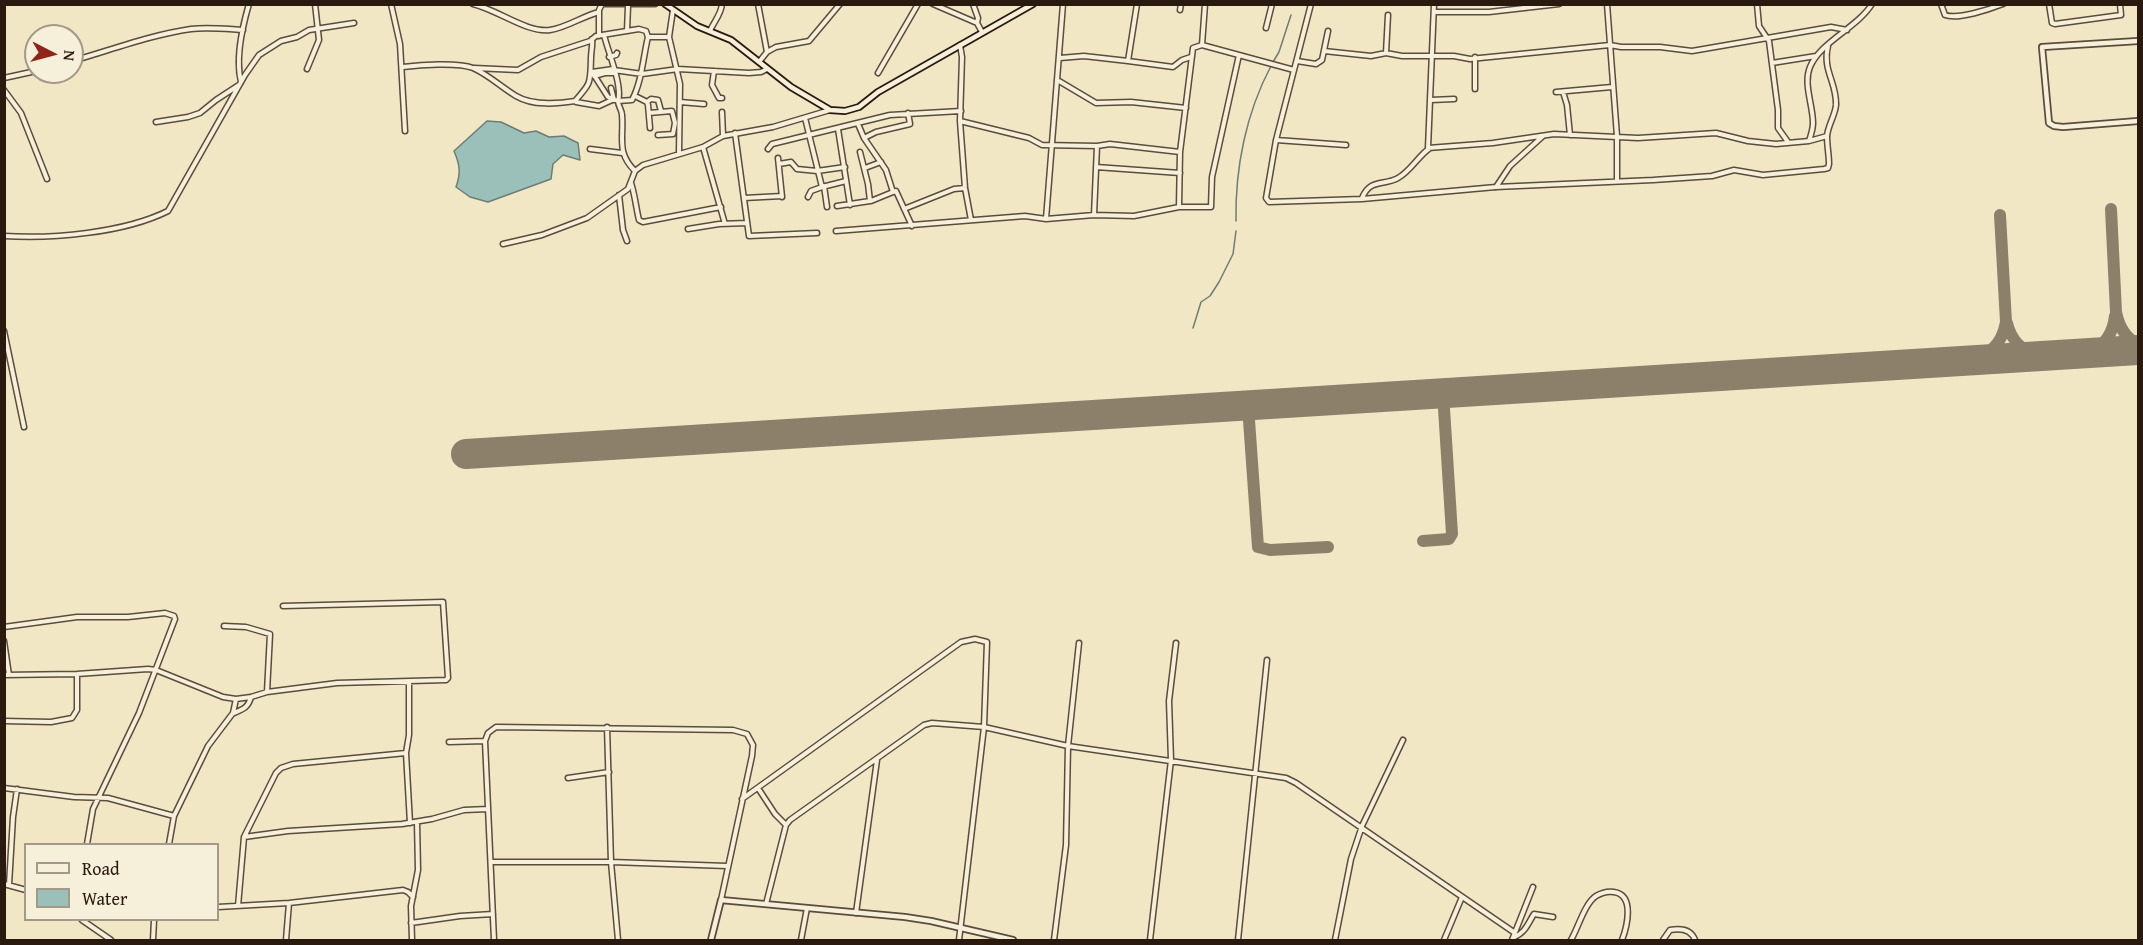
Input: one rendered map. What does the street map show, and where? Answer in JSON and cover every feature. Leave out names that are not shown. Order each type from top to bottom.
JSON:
[{"type":"street","points":[[240,84],[243,30],[249,4]]},
{"type":"street","points":[[307,69],[319,40],[315,4]]},
{"type":"street","points":[[391,4],[403,67],[405,131]]},
{"type":"street","points":[[473,4],[498,12],[519,24],[538,30],[550,30],[599,12]]},
{"type":"street","points":[[599,36],[599,12],[603,4],[628,6],[655,4]]},
{"type":"street","points":[[710,31],[714,20],[720,15],[722,4]]},
{"type":"street","points":[[758,4],[767,52]]},
{"type":"street","points":[[759,62],[767,52],[776,47],[809,40],[840,4]]},
{"type":"street","points":[[878,73],[918,4]]},
{"type":"street","points":[[933,4],[977,23]]},
{"type":"street","points":[[973,4],[978,18],[977,23],[982,32]]},
{"type":"street","points":[[502,244],[542,236],[587,218],[628,189],[635,171],[643,165],[703,147],[723,136],[773,127],[830,110],[845,111],[859,107],[878,92],[1033,4]]},
{"type":"street","points":[[1046,219],[1063,4]]},
{"type":"street","points":[[1128,61],[1137,4]]},
{"type":"street","points":[[1202,45],[1205,4]]},
{"type":"street","points":[[1266,28],[1272,4]]},
{"type":"street","points":[[1311,4],[1276,140],[1266,198],[1269,202],[1362,199],[1496,187],[1712,176],[1734,170],[1763,175],[1828,168],[1827,135],[1836,107],[1835,92],[1827,69],[1828,46]]},
{"type":"street","points":[[1431,147],[1428,148],[1434,4]]},
{"type":"street","points":[[1506,4],[1506,10]]},
{"type":"street","points":[[1434,12],[1466,13],[1559,4]]},
{"type":"street","points":[[1607,4],[1617,136],[1617,181]]},
{"type":"street","points":[[1757,4],[1759,26],[1768,38],[1778,110],[1778,128],[1789,142]]},
{"type":"street","points":[[1941,4],[1945,15],[1951,17],[2003,4]]},
{"type":"street","points":[[2049,4],[2052,23],[2055,24],[2121,15],[2120,4]]},
{"type":"street","points":[[667,5],[686,19],[730,40],[791,87],[830,110]]},
{"type":"street","points":[[1809,141],[1813,124],[1808,86],[1809,72],[1816,56],[1867,13],[1871,5]]},
{"type":"street","points":[[627,31],[628,6]]},
{"type":"street","points":[[673,10],[669,37],[680,84],[678,153]]},
{"type":"street","points":[[1386,53],[1388,15]]},
{"type":"street","points":[[4,236],[74,234],[157,217],[168,211],[240,84],[259,56],[281,41],[318,28],[354,23]]},
{"type":"street","points":[[1324,51],[1371,56],[1386,53],[1431,57],[1475,57],[1610,45],[1692,51],[1831,27],[1846,30]]},
{"type":"street","points":[[84,57],[147,38],[192,29],[243,30]]},
{"type":"street","points":[[403,67],[444,65],[518,70],[541,57],[590,41],[596,36],[643,30],[648,37],[642,74],[635,96],[628,102],[615,100],[599,105],[575,101],[549,103],[527,100],[515,96],[494,79],[472,68]]},
{"type":"street","points":[[1297,61],[1316,64],[1323,60],[1328,31]]},
{"type":"street","points":[[604,35],[619,94],[615,100]]},
{"type":"street","points":[[648,37],[669,37]]},
{"type":"street","points":[[575,101],[586,91],[593,74],[592,39]]},
{"type":"street","points":[[2139,41],[2042,47],[2049,123],[2063,127],[2139,121]]},
{"type":"street","points":[[960,45],[962,57],[960,121],[970,220]]},
{"type":"street","points":[[1179,207],[1180,152],[1193,48],[1202,45],[1294,70]]},
{"type":"street","points":[[609,57],[616,56],[617,53]]},
{"type":"street","points":[[836,231],[1025,216],[1046,219],[1094,215],[1134,216],[1179,207],[1210,207],[1212,177],[1239,55]]},
{"type":"street","points":[[1060,58],[1084,56],[1173,67],[1191,57]]},
{"type":"street","points":[[1772,63],[1816,56]]},
{"type":"street","points":[[1475,57],[1475,88]]},
{"type":"street","points":[[593,74],[614,71],[642,74],[678,69],[749,73],[767,69]]},
{"type":"street","points":[[714,71],[712,85],[719,98],[722,98]]},
{"type":"street","points":[[4,78],[24,74]]},
{"type":"street","points":[[593,74],[602,89],[615,100]]},
{"type":"street","points":[[1058,81],[1096,103],[1131,102],[1186,108]]},
{"type":"street","points":[[156,122],[200,113],[240,84]]},
{"type":"street","points":[[1556,92],[1612,87]]},
{"type":"street","points":[[611,88],[622,112],[622,153],[626,162],[635,171]]},
{"type":"street","points":[[4,90],[21,113],[46,180]]},
{"type":"street","points":[[1563,92],[1567,105],[1570,135]]},
{"type":"street","points":[[635,96],[647,102]]},
{"type":"street","points":[[647,102],[651,99],[658,100],[661,111]]},
{"type":"street","points":[[1431,100],[1454,99]]},
{"type":"street","points":[[647,102],[650,128]]},
{"type":"street","points":[[680,102],[704,104]]},
{"type":"street","points":[[649,113],[672,111],[673,134],[658,135]]},
{"type":"street","points":[[768,149],[772,144],[890,115],[960,111]]},
{"type":"street","points":[[722,112],[723,136]]},
{"type":"street","points":[[864,138],[876,132],[910,124],[908,113]]},
{"type":"street","points":[[805,118],[827,207]]},
{"type":"street","points":[[960,121],[1029,138],[1042,145],[1097,146],[1110,144],[1180,152]]},
{"type":"street","points":[[858,124],[864,138],[886,170],[893,192]]},
{"type":"street","points":[[838,129],[850,205]]},
{"type":"street","points":[[735,133],[749,236],[817,233]]},
{"type":"street","points":[[1362,199],[1365,190],[1374,184],[1403,175],[1431,147],[1493,143],[1543,135],[1638,138],[1716,133],[1761,143],[1809,141],[1827,135]]},
{"type":"street","points":[[1496,187],[1510,166],[1543,135]]},
{"type":"street","points":[[1276,140],[1346,146]]},
{"type":"street","points":[[1094,215],[1097,146]]},
{"type":"street","points":[[703,147],[725,224]]},
{"type":"street","points":[[590,149],[622,153]]},
{"type":"street","points":[[860,152],[870,201]]},
{"type":"street","points":[[744,198],[782,197],[778,158]]},
{"type":"street","points":[[779,164],[791,162],[797,169],[817,171],[845,167]]},
{"type":"street","points":[[864,168],[881,162]]},
{"type":"street","points":[[1096,167],[1180,173]]},
{"type":"street","points":[[631,182],[638,217],[643,222],[721,207]]},
{"type":"street","points":[[808,197],[811,192],[823,186],[846,182]]},
{"type":"street","points":[[904,209],[954,189],[965,188]]},
{"type":"street","points":[[837,206],[870,201],[896,191],[912,226]]},
{"type":"street","points":[[619,195],[623,230],[627,241]]},
{"type":"street","points":[[688,229],[747,223]]},
{"type":"street","points":[[4,331],[24,427]]},
{"type":"street","points":[[4,641],[7,675],[156,670],[223,697],[236,699],[251,698],[267,692],[337,683],[409,682],[448,678],[443,602],[283,606]]},
{"type":"street","points":[[4,627],[77,617],[128,617],[170,613],[174,616],[175,619],[139,713],[110,769],[93,809],[87,843]]},
{"type":"street","points":[[224,626],[246,627],[270,634],[267,692]]},
{"type":"street","points":[[742,799],[961,642],[975,639],[987,642],[984,727],[959,940]]},
{"type":"street","points":[[1054,940],[1066,845],[1068,746],[1080,643]]},
{"type":"street","points":[[1150,940],[1171,760],[1169,701],[1176,643]]},
{"type":"street","points":[[1238,940],[1267,660]]},
{"type":"street","points":[[4,721],[51,722],[72,718],[77,705],[77,674]]},
{"type":"street","points":[[409,682],[409,735],[406,753],[410,823]]},
{"type":"street","points":[[233,713],[249,705],[251,698]]},
{"type":"street","points":[[169,843],[174,816],[208,746],[233,713],[236,699]]},
{"type":"street","points":[[766,904],[786,825],[793,817],[924,725],[932,723],[984,727],[1068,746],[1286,778],[1362,826],[1462,897],[1513,937]]},
{"type":"street","points":[[494,940],[485,741],[488,733],[496,727],[741,731],[750,737],[753,745],[711,940]]},
{"type":"street","points":[[606,727],[611,862],[618,940]]},
{"type":"street","points":[[1335,940],[1351,859],[1362,826],[1403,740]]},
{"type":"street","points":[[449,742],[485,741]]},
{"type":"street","points":[[238,906],[244,837],[276,773],[281,768],[293,764],[406,753]]},
{"type":"street","points":[[856,913],[877,759]]},
{"type":"street","points":[[568,778],[609,772]]},
{"type":"street","points":[[4,788],[99,798],[141,806],[174,816]]},
{"type":"street","points":[[758,788],[775,814],[786,825]]},
{"type":"street","points":[[17,789],[7,884],[24,889]]},
{"type":"street","points":[[244,837],[288,831],[410,823],[464,810],[488,809]]},
{"type":"street","points":[[412,940],[413,897],[418,870],[417,822]]},
{"type":"street","points":[[491,862],[611,862],[727,866]]},
{"type":"street","points":[[1513,937],[1533,887]]},
{"type":"street","points":[[219,907],[289,903],[403,890],[413,897]]},
{"type":"street","points":[[1571,940],[1588,904],[1603,892],[1612,891],[1620,894],[1625,900],[1628,911],[1626,930],[1622,940]]},
{"type":"street","points":[[1444,940],[1462,897]]},
{"type":"street","points":[[721,900],[905,917],[1014,940]]},
{"type":"street","points":[[286,940],[289,903]]},
{"type":"street","points":[[801,940],[807,908]]},
{"type":"street","points":[[411,923],[460,915],[493,914]]},
{"type":"street","points":[[1513,937],[1526,930],[1534,914],[1553,916]]},
{"type":"street","points":[[83,921],[111,940]]},
{"type":"street","points":[[153,940],[154,921]]},
{"type":"street","points":[[1663,940],[1670,930],[1678,929],[1687,930],[1695,940]]},
{"type":"water","points":[[487,121],[501,122],[524,133],[536,131],[549,137],[564,136],[578,143],[580,160],[563,155],[553,164],[551,179],[488,202],[470,197],[456,187],[459,169],[454,151]]},
{"type":"waterway","points":[[1273,62],[1279,52],[1291,15]]},
{"type":"waterway","points":[[1236,221],[1236,201],[1244,141],[1255,103],[1271,66]]},
{"type":"waterway","points":[[1193,328],[1201,302],[1210,296],[1233,254],[1236,231]]},
{"type":"taxiway","points":[[2111,209],[2116,312],[2123,331],[2138,345]]},
{"type":"taxiway","points":[[1970,361],[1994,348],[2002,337],[2006,322],[2000,215]]},
{"type":"taxiway","points":[[2089,353],[2100,347],[2107,338],[2115,316]]},
{"type":"taxiway","points":[[2007,323],[2011,335],[2019,344],[2028,352],[2040,356]]},
{"type":"taxiway","points":[[1423,541],[1449,539],[1452,534],[1443,393]]},
{"type":"taxiway","points":[[1248,406],[1258,547],[1270,550],[1328,547]]},
{"type":"runway","points":[[466,454],[2138,350]]}]
